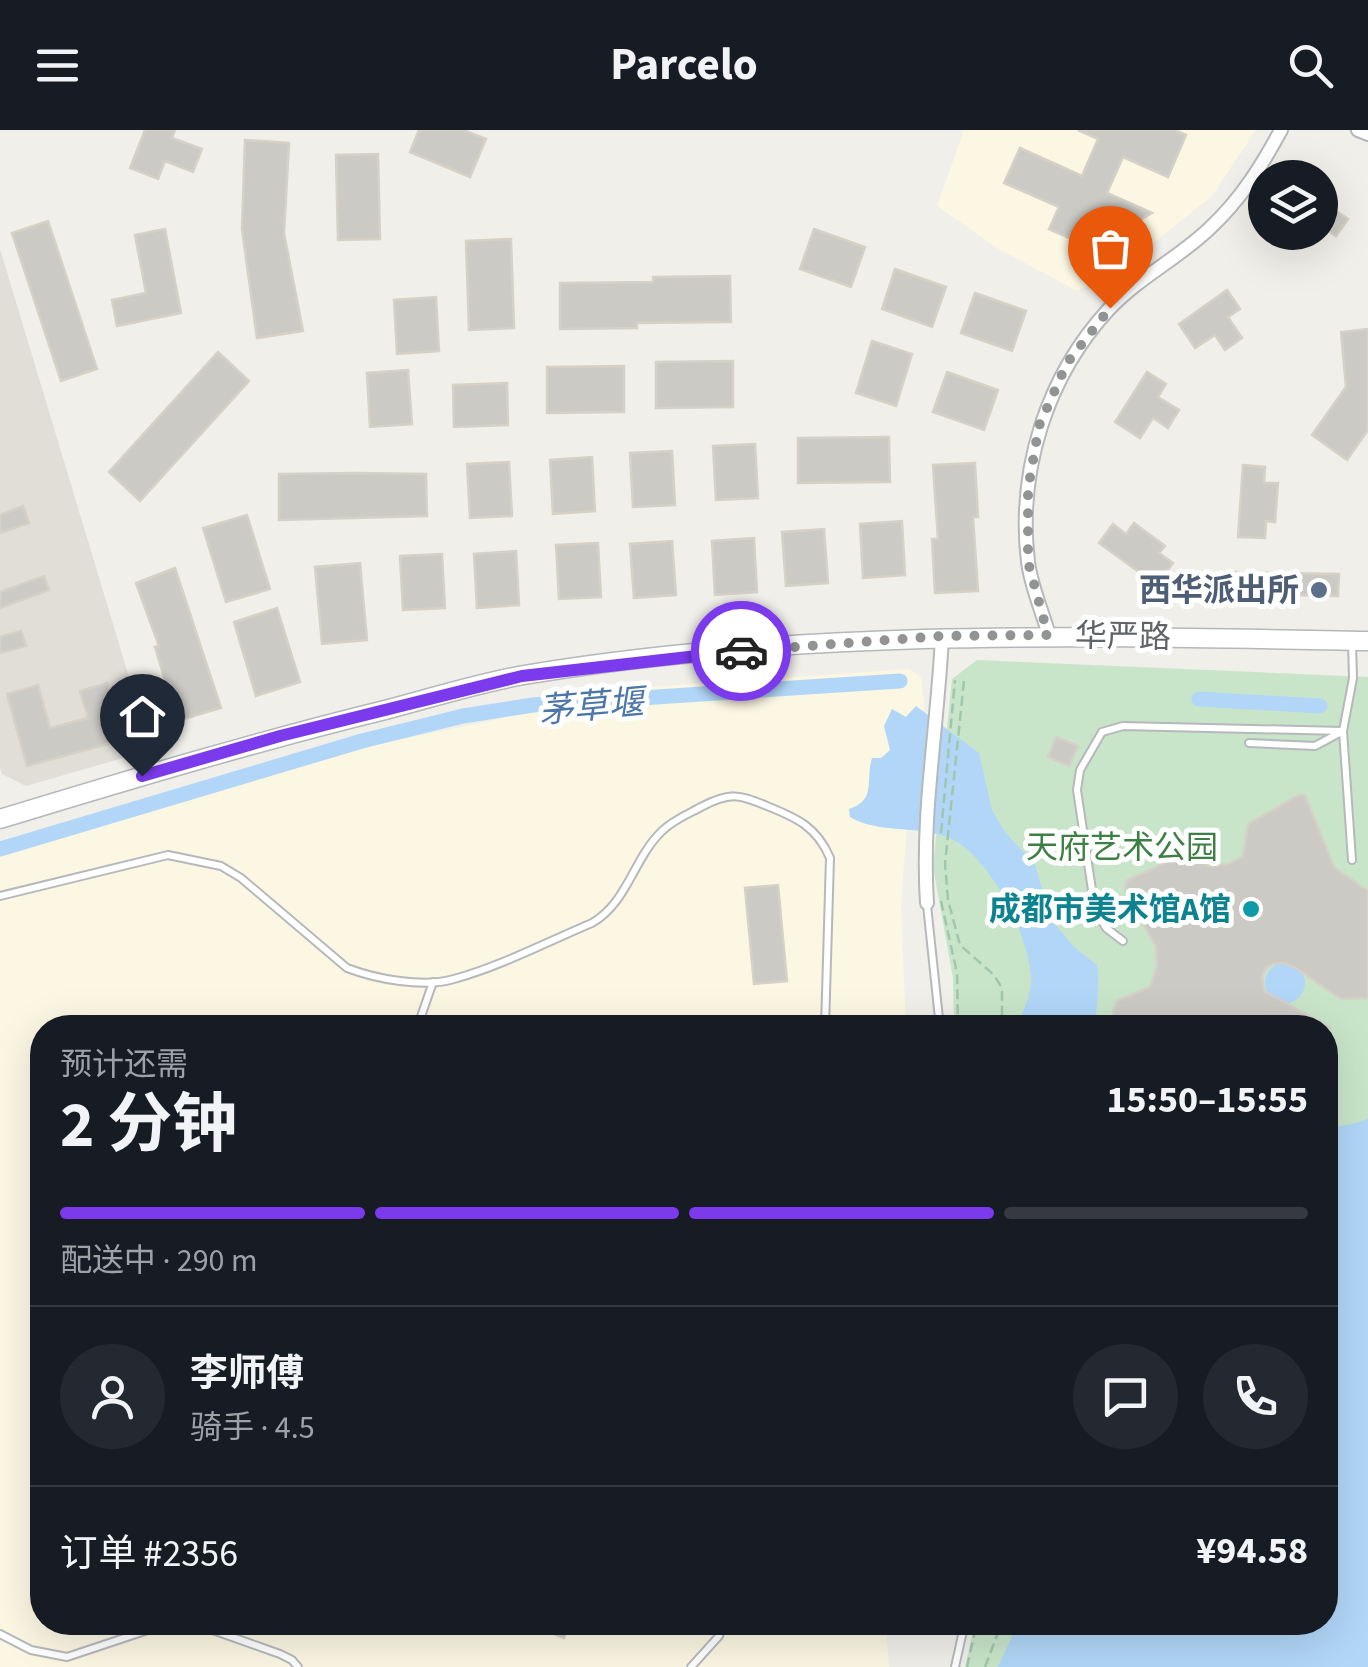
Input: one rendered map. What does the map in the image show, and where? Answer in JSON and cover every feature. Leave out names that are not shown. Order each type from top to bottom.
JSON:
[{"type":"street","points":[[1048,635],[1028,562],[1028,489],[1039,426],[1067,363],[1110,308],[1208,230],[1250,186],[1281,130]]},
{"type":"street","points":[[1358,130],[1368,134]]},
{"type":"street","points":[[927,903],[926,814],[942,636]]},
{"type":"street","name":"华严路","points":[[0,819],[280,736],[522,676],[680,656],[942,636],[1360,641]]},
{"type":"lane","points":[[1352,860],[1342,731],[1360,641]]},
{"type":"lane","points":[[1123,941],[1106,928],[1095,910],[1076,790],[1080,770],[1102,732],[1123,726],[1342,731]]},
{"type":"lane","points":[[1248,744],[1315,746],[1342,731]]},
{"type":"lane","points":[[0,896],[168,856],[192,859],[221,866],[241,878],[347,968],[363,974],[433,982],[453,980],[610,913],[663,829],[720,797],[736,794],[810,827],[830,858],[826,1015]]},
{"type":"lane","points":[[927,903],[939,1015]]},
{"type":"lane","points":[[421,1015],[433,982]]},
{"type":"lane","points":[[0,1634],[42,1654],[68,1657],[134,1635]]},
{"type":"lane","points":[[227,1635],[280,1654],[298,1667]]},
{"type":"lane","points":[[691,1667],[719,1635]]},
{"type":"lane","points":[[955,1667],[962,1635]]},
{"type":"lane","points":[[41,1667],[42,1654]]},
{"type":"path","points":[[939,884],[955,680]]},
{"type":"path","points":[[964,681],[946,864],[948,900],[960,945],[994,975],[1002,988],[1002,1015]]},
{"type":"path","points":[[941,898],[957,972],[958,1015]]},
{"type":"path","points":[[967,1667],[974,1635]]},
{"type":"path","points":[[985,1667],[997,1635]]},
{"type":"shaded area","points":[[964,130],[1256,130],[1212,196],[1130,262],[1077,291],[997,248],[937,206]]},
{"type":"shaded area","points":[[0,249],[151,750],[26,786],[2,774],[0,768]]},
{"type":"shaded area","points":[[909,669],[921,677],[921,751],[907,822],[901,907],[906,1015],[30,1015],[30,1635],[887,1635],[889,1667],[0,1667],[0,855],[370,746],[650,687]]},
{"type":"green space","name":"天府艺术公园","points":[[977,660],[1368,677],[1368,1667],[965,1667],[972,1635],[1338,1635],[1338,1015],[954,1015],[953,978],[933,867],[952,679]]},
{"type":"water","points":[[916,706],[979,753],[992,810],[1005,832],[1035,865],[1051,919],[1074,947],[1097,965],[1097,1015],[1022,1015],[1031,984],[1025,945],[993,879],[963,846],[935,833],[873,826],[850,817],[849,809],[867,795],[872,758],[881,758],[890,750],[884,726],[892,709],[906,717]]},
{"type":"water","points":[[1285,963],[1299,969],[1305,983],[1299,997],[1285,1003],[1271,997],[1265,983],[1271,969]]},
{"type":"water","points":[[1368,1118],[1368,1667],[998,1667],[1013,1635],[1338,1635],[1338,1127]]},
{"type":"building","points":[[145,130],[175,130],[172,138],[202,149],[193,172],[165,161],[158,179],[130,168]]},
{"type":"building","points":[[419,130],[463,130],[486,139],[470,177],[410,152]]},
{"type":"building","points":[[1078,130],[1175,130],[1186,135],[1168,177],[1123,157],[1107,193],[1152,213],[1092,248],[1049,229],[1059,207],[1004,183],[1020,148],[1082,176],[1098,139]]},
{"type":"building","points":[[245,140],[289,143],[284,233],[303,331],[257,338],[242,229]]},
{"type":"building","points":[[378,154],[380,239],[338,240],[336,155]]},
{"type":"building","points":[[1338,212],[1348,219],[1338,233]]},
{"type":"building","points":[[48,221],[97,369],[61,381],[12,233]]},
{"type":"building","points":[[165,229],[181,313],[117,326],[112,300],[146,293],[135,235]]},
{"type":"building","points":[[814,229],[865,247],[851,287],[800,269]]},
{"type":"building","points":[[511,239],[514,328],[469,330],[466,241]]},
{"type":"building","points":[[895,269],[946,287],[932,327],[882,309]]},
{"type":"building","points":[[730,276],[731,322],[560,329],[560,283]]},
{"type":"building","points":[[1227,290],[1240,309],[1228,317],[1242,338],[1225,350],[1215,335],[1195,348],[1179,324]]},
{"type":"building","points":[[975,293],[1026,311],[1012,351],[961,333]]},
{"type":"building","points":[[436,297],[439,351],[397,354],[394,300]]},
{"type":"building","points":[[1368,329],[1368,430],[1347,460],[1312,435],[1346,387],[1341,332]]},
{"type":"building","points":[[872,341],[912,354],[896,406],[856,393]]},
{"type":"building","points":[[218,352],[249,381],[140,501],[109,472]]},
{"type":"building","points":[[733,361],[733,407],[656,408],[656,362]]},
{"type":"building","points":[[624,366],[624,412],[547,413],[547,367]]},
{"type":"building","points":[[408,370],[412,424],[370,427],[367,373]]},
{"type":"building","points":[[947,372],[998,390],[984,430],[933,412]]},
{"type":"building","points":[[1147,372],[1166,384],[1158,397],[1179,410],[1168,428],[1153,418],[1140,438],[1115,422]]},
{"type":"building","points":[[507,383],[508,425],[454,427],[453,385]]},
{"type":"building","points":[[889,437],[890,482],[798,483],[798,438]]},
{"type":"building","points":[[755,444],[758,498],[716,500],[713,446]]},
{"type":"building","points":[[672,451],[675,505],[633,507],[630,453]]},
{"type":"building","points":[[592,457],[595,511],[553,514],[550,460]]},
{"type":"building","points":[[509,462],[512,516],[470,518],[467,464]]},
{"type":"building","points":[[975,463],[978,517],[973,517],[978,591],[935,593],[932,539],[938,539],[933,465]]},
{"type":"building","points":[[1243,465],[1265,467],[1264,483],[1278,483],[1275,522],[1266,521],[1265,538],[1238,537]]},
{"type":"building","points":[[279,474],[426,474],[427,516],[279,520]]},
{"type":"building","points":[[23,506],[29,523],[0,533],[0,515]]},
{"type":"building","points":[[247,515],[270,589],[226,602],[203,528]]},
{"type":"building","points":[[902,521],[905,575],[863,578],[860,524]]},
{"type":"building","points":[[1134,523],[1165,546],[1159,553],[1173,563],[1157,585],[1099,543],[1113,524],[1126,534]]},
{"type":"building","points":[[824,529],[828,583],[786,586],[782,532]]},
{"type":"building","points":[[754,538],[757,592],[715,595],[712,541]]},
{"type":"building","points":[[672,541],[676,595],[634,598],[630,544]]},
{"type":"building","points":[[598,543],[601,597],[559,599],[556,545]]},
{"type":"building","points":[[516,551],[519,605],[477,608],[474,554]]},
{"type":"building","points":[[442,554],[445,608],[403,610],[400,556]]},
{"type":"building","points":[[360,563],[367,640],[322,644],[315,567]]},
{"type":"building","points":[[175,568],[221,708],[177,721],[155,647],[159,646],[136,583]]},
{"type":"building","points":[[1226,572],[1339,574],[1338,596],[1225,594]]},
{"type":"building","points":[[44,576],[49,590],[0,608],[0,592]]},
{"type":"building","points":[[277,608],[300,682],[256,696],[234,622]]},
{"type":"building","points":[[21,631],[26,646],[0,653],[0,637]]},
{"type":"building","points":[[107,683],[122,740],[27,766],[7,694],[38,685],[50,728],[88,718],[80,691]]},
{"type":"building","points":[[1056,737],[1078,746],[1069,766],[1048,757]]},
{"type":"building","name":"成都市美术馆A馆","points":[[1305,795],[1334,867],[1368,891],[1368,998],[1341,999],[1284,963],[1266,968],[1262,977],[1264,991],[1307,1015],[1113,1015],[1117,1001],[1150,987],[1157,966],[1156,946],[1125,893],[1126,881],[1181,855],[1208,867],[1228,864],[1243,856],[1248,824]]},
{"type":"building","points":[[778,885],[787,981],[754,984],[745,888]]},
{"type":"waterway","name":"茅草堰","points":[[0,849],[362,741],[463,716],[533,705],[900,681]]},
{"type":"waterway","name":"茅草堰","points":[[1199,699],[1320,706]]},
{"type":"way so far","points":[[741,651],[942,636],[1048,635],[1028,562],[1028,489],[1039,426],[1067,363],[1110,308]]},
{"type":"place","name":"西华派出所","points":[[1319,590]]},
{"type":"place","name":"成都市美术馆A馆","points":[[1251,909]]},
{"type":"route","points":[[142,776],[280,736],[522,676],[741,651]]}]
